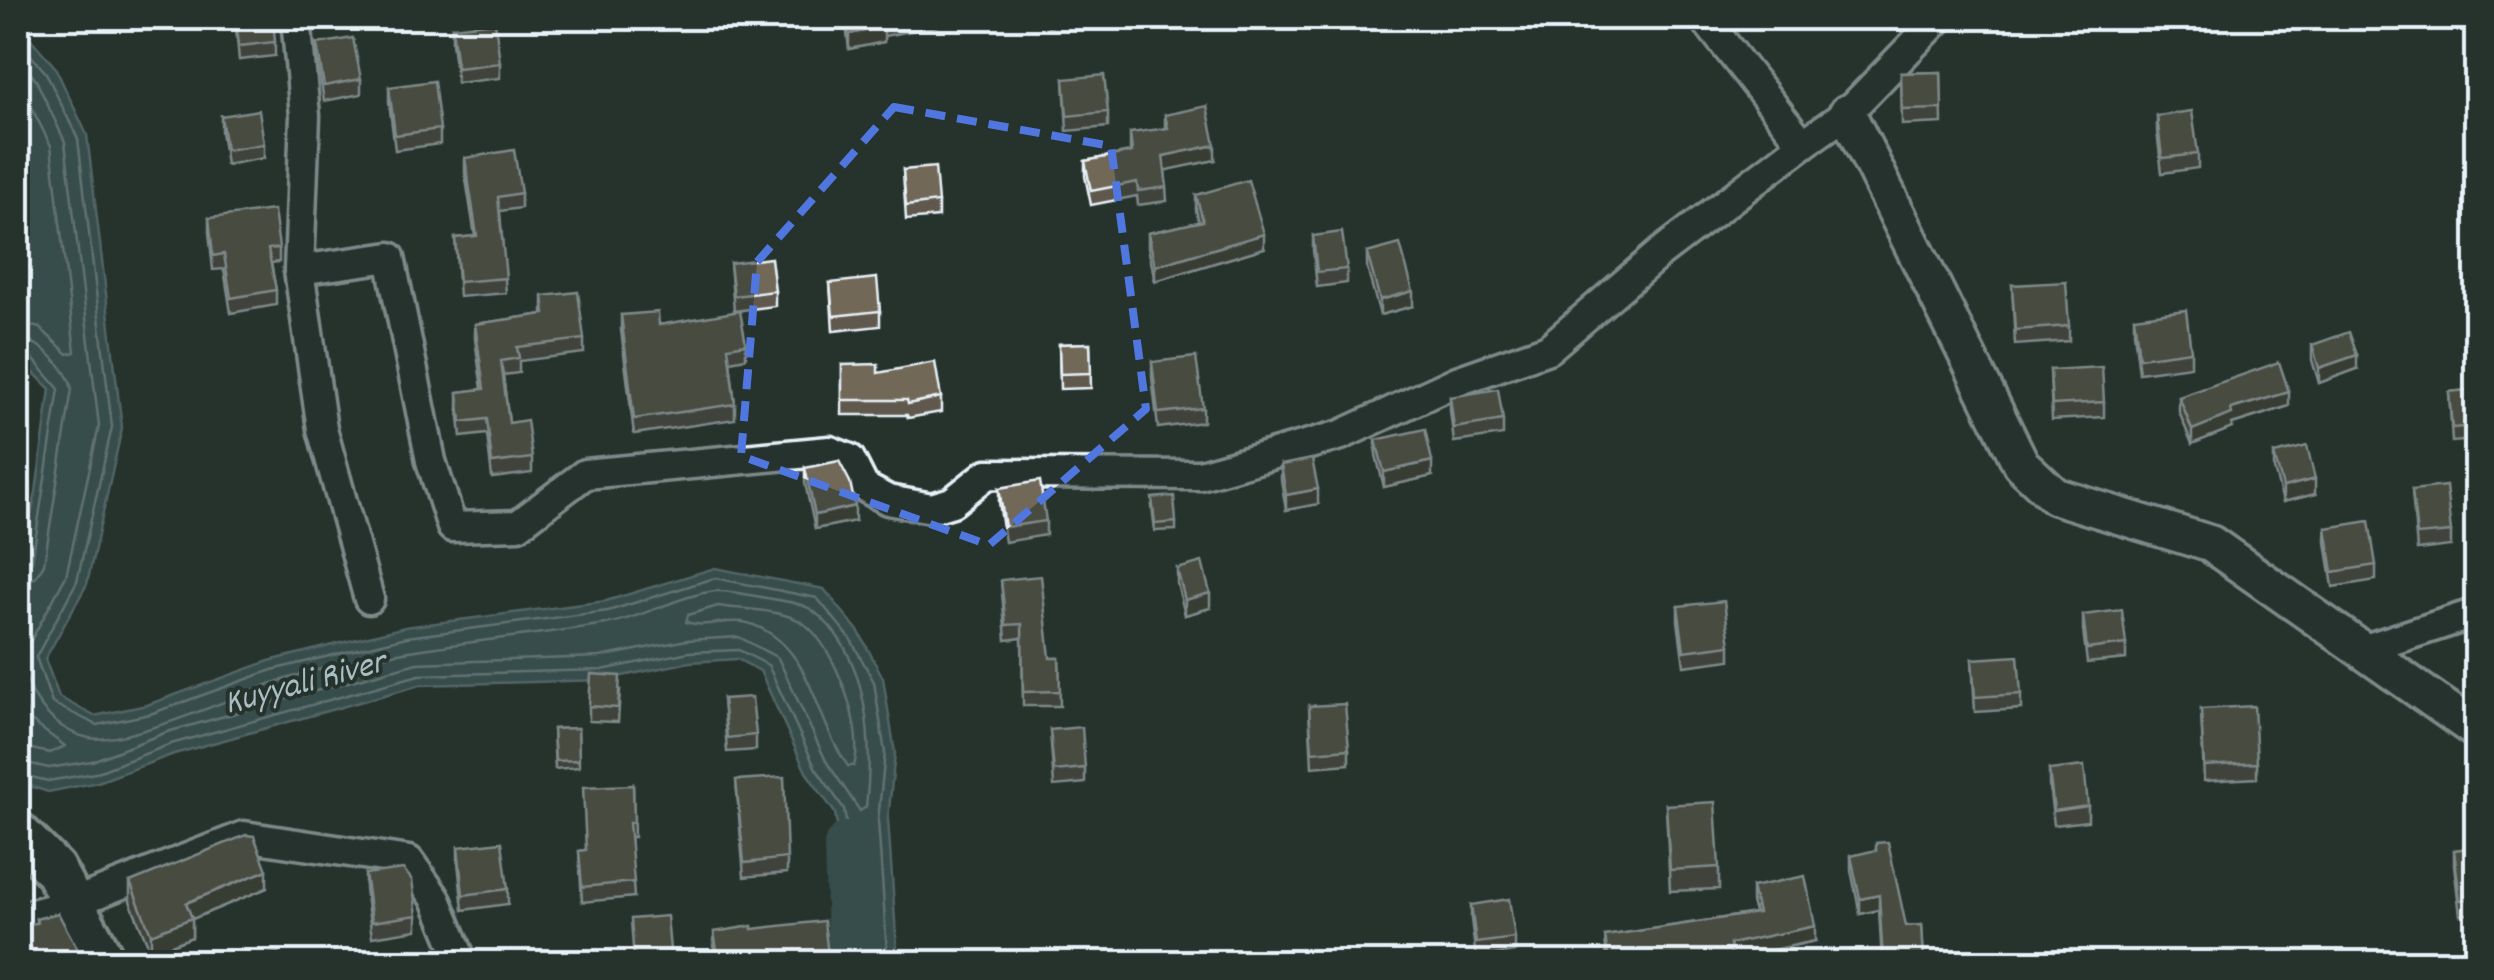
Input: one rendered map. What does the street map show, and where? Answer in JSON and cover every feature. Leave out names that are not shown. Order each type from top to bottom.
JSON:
[{"type":"main road","points":[[18,833],[54,869],[105,962]]},
{"type":"street","points":[[296,18],[305,116],[298,270],[322,429],[369,599]]},
{"type":"street","points":[[1704,18],[1803,144]]},
{"type":"street","points":[[298,270],[390,257],[432,461],[452,527],[518,525],[585,474],[830,451],[850,459],[864,487],[888,500],[932,508],[952,502],[987,474],[1200,475],[1341,435],[1457,381],[1548,348],[1660,253],[1847,112],[1939,18]]},
{"type":"street","points":[[1847,112],[2021,464],[2055,496],[2210,544],[2476,730]]},
{"type":"street","points":[[2362,650],[2476,613]]},
{"type":"street","points":[[18,918],[73,902],[244,836],[409,861],[436,900],[462,962]]},
{"type":"highlighted area","points":[[894,107],[1111,146],[1146,409],[989,545],[741,456],[757,262]]},
{"type":"water","points":[[18,24],[55,67],[87,135],[122,428],[87,584],[45,659],[59,697],[94,716],[147,705],[269,661],[405,627],[606,601],[715,568],[824,589],[859,632],[883,678],[895,753],[888,819],[897,950],[905,962],[859,962],[835,813],[806,772],[760,671],[737,659],[690,662],[603,680],[420,685],[174,754],[98,782],[48,792],[18,782],[18,575],[36,492],[50,389],[18,357]]},
{"type":"building","points":[[236,18],[273,18],[275,42],[239,46]]},
{"type":"building","points":[[847,18],[904,18],[883,21],[884,27],[849,34]]},
{"type":"building","points":[[495,22],[500,63],[457,68],[452,27]]},
{"type":"building","points":[[353,38],[361,79],[324,86],[317,44]]},
{"type":"building","points":[[1941,72],[1942,109],[1902,110],[1901,73]]},
{"type":"building","points":[[1104,75],[1108,112],[1067,116],[1064,79]]},
{"type":"building","points":[[434,81],[440,129],[395,135],[389,87]]},
{"type":"building","points":[[1207,106],[1215,145],[1163,156],[1167,187],[1138,191],[1137,182],[1091,191],[1085,161],[1132,152],[1130,133],[1168,128],[1165,115]]},
{"type":"building","points":[[259,110],[264,144],[226,150],[221,116]]},
{"type":"building","points":[[2192,111],[2198,154],[2162,158],[2157,116]]},
{"type":"building","points":[[514,150],[521,193],[498,197],[506,278],[459,282],[455,238],[477,236],[465,158]]},
{"type":"building","points":[[935,167],[938,202],[906,206],[903,170]]},
{"type":"building","points":[[1248,180],[1264,234],[1155,266],[1148,233],[1203,221],[1196,195]]},
{"type":"building","points":[[274,210],[279,248],[268,249],[276,290],[231,298],[224,254],[213,256],[209,218]]},
{"type":"building","points":[[1342,232],[1347,269],[1317,272],[1313,236]]},
{"type":"building","points":[[1400,244],[1413,291],[1380,300],[1367,253]]},
{"type":"building","points":[[771,258],[775,291],[734,296],[730,263]]},
{"type":"building","points":[[877,278],[880,311],[833,316],[830,283]]},
{"type":"building","points":[[2066,282],[2069,326],[2015,330],[2012,285]]},
{"type":"building","points":[[578,292],[584,339],[517,347],[519,358],[501,361],[509,423],[527,420],[532,458],[492,463],[487,419],[461,422],[458,392],[484,389],[475,324],[545,314],[543,296]]},
{"type":"building","points":[[2186,310],[2191,351],[2139,358],[2134,317]]},
{"type":"building","points":[[740,311],[746,344],[728,347],[735,404],[634,419],[621,315],[658,312],[659,325]]},
{"type":"building","points":[[2349,332],[2357,355],[2319,368],[2312,345]]},
{"type":"building","points":[[1090,343],[1091,373],[1060,374],[1059,344]]},
{"type":"building","points":[[1196,357],[1203,408],[1158,413],[1152,362]]},
{"type":"building","points":[[935,362],[941,397],[908,404],[907,400],[842,400],[842,365],[878,364],[878,373]]},
{"type":"building","points":[[2279,362],[2289,392],[2231,409],[2232,414],[2192,430],[2179,397]]},
{"type":"building","points":[[2102,367],[2104,402],[2052,405],[2050,370]]},
{"type":"building","points":[[1498,389],[1503,420],[1454,428],[1450,397]]},
{"type":"building","points":[[2476,389],[2476,426],[2452,428],[2449,392]]},
{"type":"building","points":[[1425,429],[1432,461],[1384,472],[1376,440]]},
{"type":"building","points":[[2307,446],[2315,479],[2283,487],[2274,454]]},
{"type":"building","points":[[1312,459],[1318,489],[1286,495],[1281,465]]},
{"type":"building","points":[[839,461],[850,482],[855,506],[815,515],[805,468]]},
{"type":"building","points":[[1040,481],[1046,521],[1005,527],[999,488]]},
{"type":"building","points":[[2446,486],[2451,532],[2417,535],[2412,490]]},
{"type":"building","points":[[1174,496],[1176,522],[1155,524],[1152,498]]},
{"type":"building","points":[[2369,521],[2376,565],[2333,572],[2326,528]]},
{"type":"building","points":[[1202,562],[1210,593],[1185,600],[1177,569]]},
{"type":"building","points":[[1041,576],[1050,658],[1059,658],[1060,691],[1023,692],[1022,624],[1006,625],[1001,580]]},
{"type":"building","points":[[1724,601],[1730,645],[1684,651],[1678,606]]},
{"type":"building","points":[[2122,610],[2126,644],[2087,649],[2083,615]]},
{"type":"building","points":[[2018,656],[2021,694],[1975,697],[1972,659]]},
{"type":"building","points":[[591,674],[620,676],[618,708],[589,706]]},
{"type":"building","points":[[752,697],[756,735],[727,738],[723,699]]},
{"type":"building","points":[[1345,704],[1349,749],[1312,752],[1309,706]]},
{"type":"building","points":[[2254,706],[2257,763],[2204,766],[2201,709]]},
{"type":"building","points":[[1082,727],[1085,768],[1054,771],[1050,730]]},
{"type":"building","points":[[578,728],[579,760],[555,761],[553,729]]},
{"type":"building","points":[[2084,766],[2088,806],[2054,811],[2049,770]]},
{"type":"building","points":[[784,777],[787,858],[744,863],[736,780]]},
{"type":"building","points":[[633,785],[634,822],[629,823],[634,882],[582,887],[579,851],[586,850],[583,787]]},
{"type":"building","points":[[1715,802],[1719,867],[1670,870],[1666,805]]},
{"type":"building","points":[[246,835],[254,836],[267,870],[186,903],[192,918],[151,934],[130,882]]},
{"type":"building","points":[[502,842],[508,889],[463,895],[458,847]]},
{"type":"building","points":[[1888,842],[1906,926],[1922,925],[1924,961],[1883,962],[1879,895],[1860,899],[1851,856],[1876,850],[1876,843]]},
{"type":"building","points":[[2476,847],[2476,898],[2460,900],[2454,850]]},
{"type":"building","points":[[403,869],[412,880],[417,915],[372,922],[365,874]]},
{"type":"building","points":[[1805,876],[1815,926],[1730,944],[1732,962],[1609,962],[1605,936],[1758,913],[1752,887]]},
{"type":"building","points":[[1509,899],[1515,938],[1476,943],[1471,905]]},
{"type":"building","points":[[58,913],[85,962],[35,962],[31,946],[18,947],[18,925],[37,923],[36,919]]},
{"type":"building","points":[[667,916],[671,962],[634,962],[631,919]]},
{"type":"building","points":[[824,921],[828,956],[804,959],[805,962],[719,962],[714,932]]},
{"type":"building","points":[[278,953],[279,961],[320,962],[227,962],[227,958]]},
{"type":"waterway","name":"Kuyyali River","points":[[848,846],[852,962]]}]
